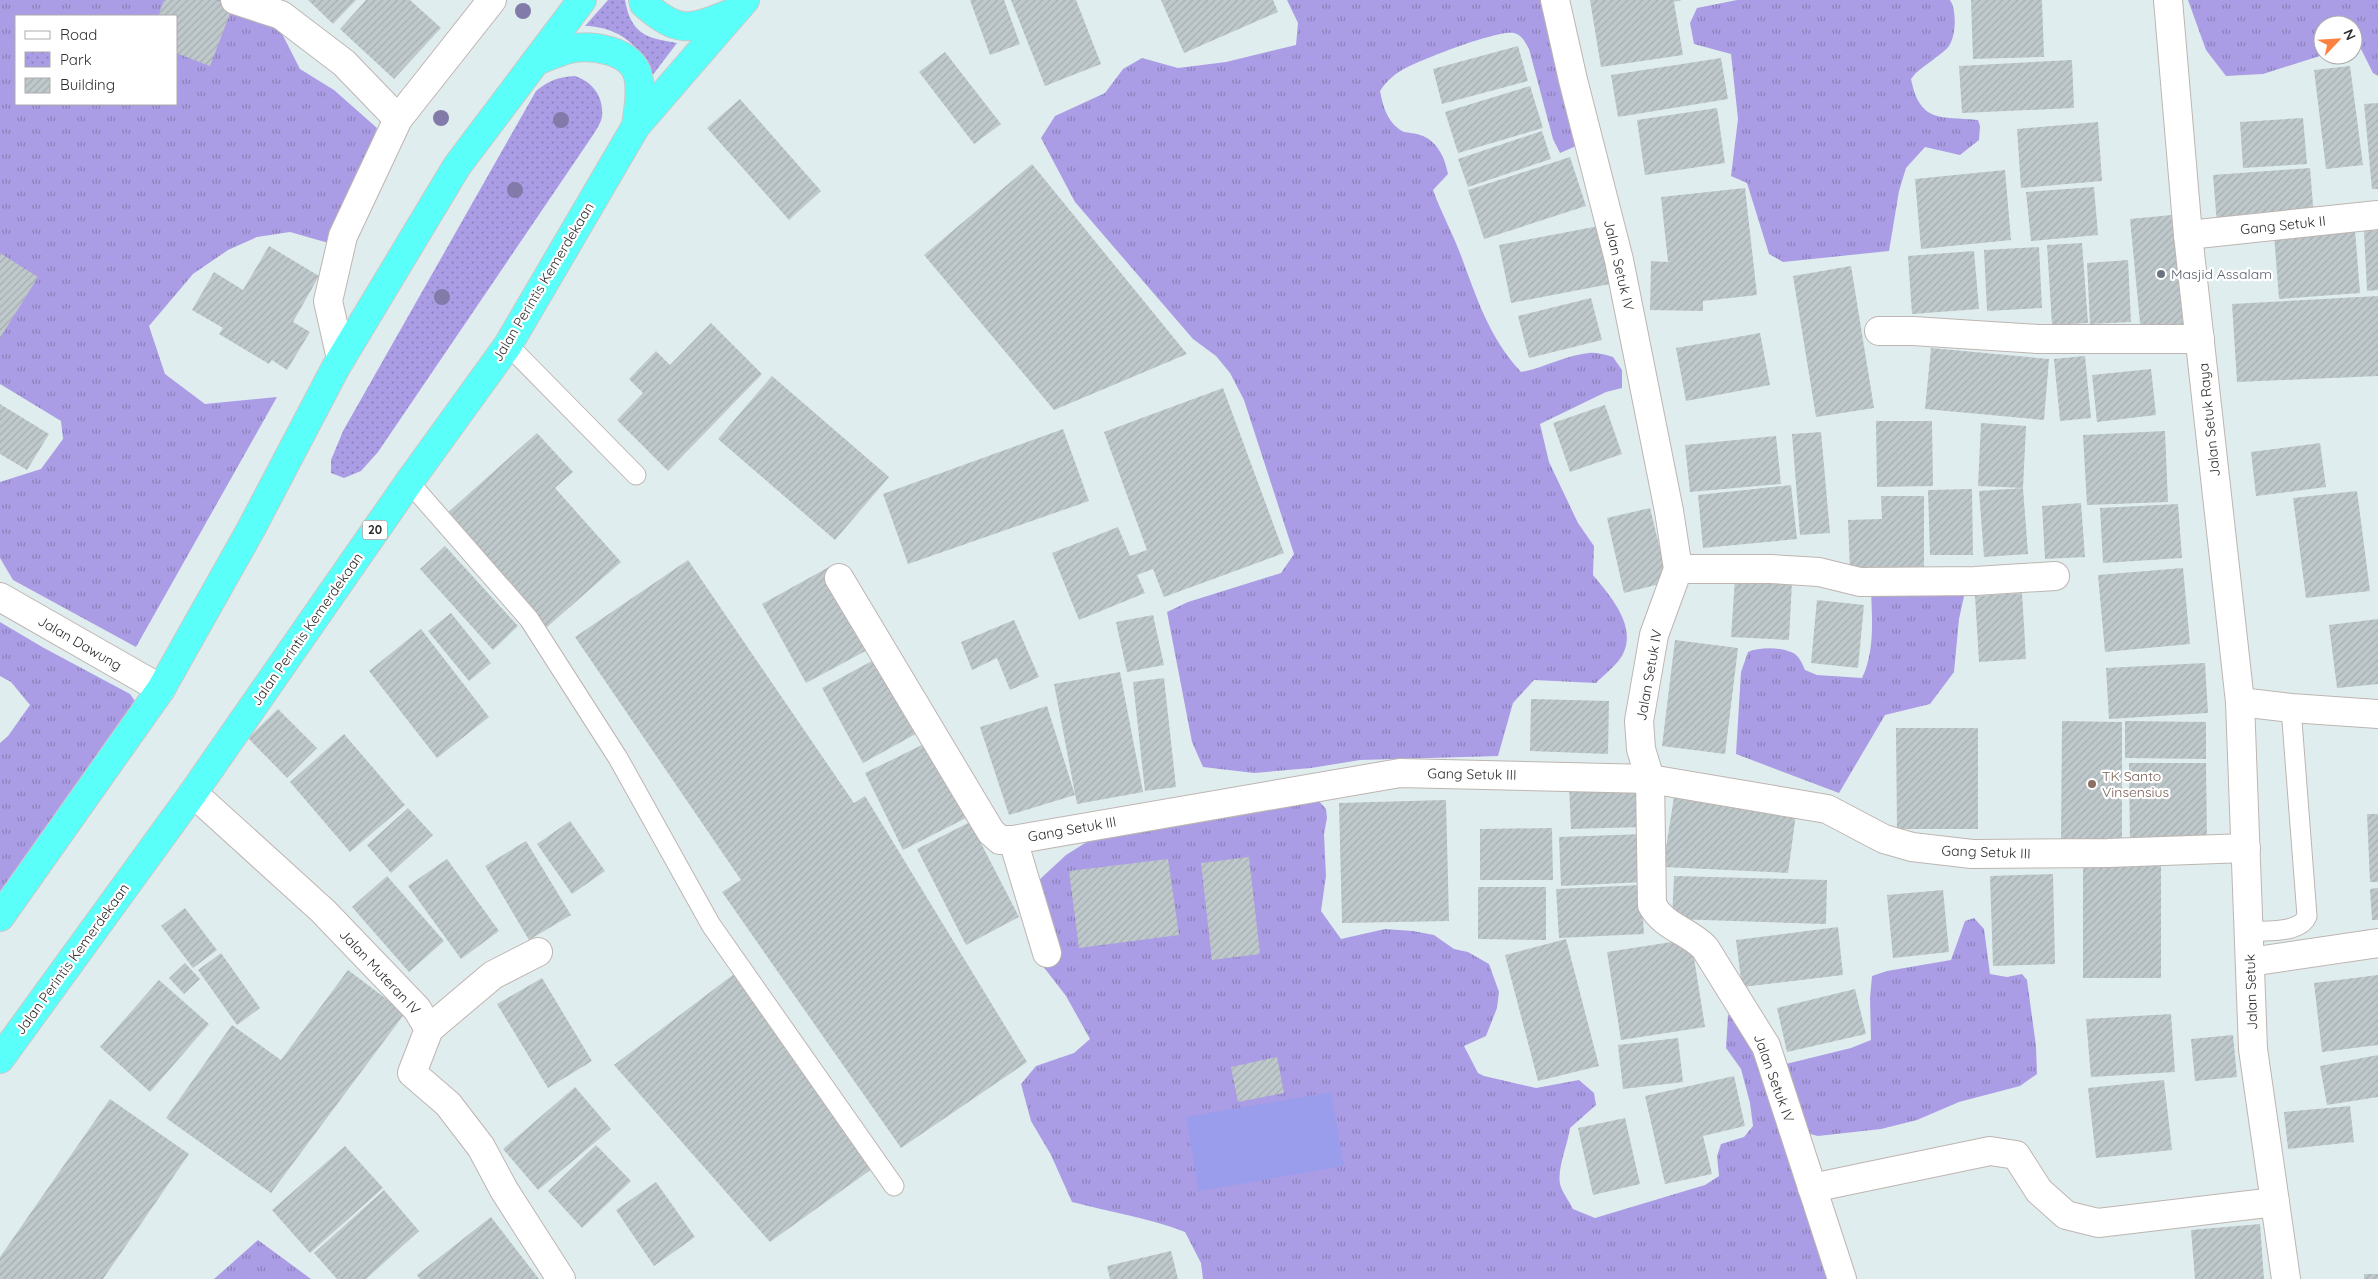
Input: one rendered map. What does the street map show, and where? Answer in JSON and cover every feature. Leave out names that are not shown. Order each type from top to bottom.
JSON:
[{"type":"highway","points":[[0,918],[161,689],[251,529],[341,359],[457,166],[582,0]]},
{"type":"highway","points":[[643,0],[644,4],[662,20],[682,27],[706,23],[740,6]]},
{"type":"highway","name":"Jalan Perintis Kemerdekaan","points":[[0,1059],[193,793],[409,482],[508,345],[636,126],[740,6]]},
{"type":"highway","points":[[536,61],[570,49],[596,48],[628,60],[638,75],[640,96],[636,126]]},
{"type":"street","points":[[235,0],[281,15],[344,63],[398,119]]},
{"type":"street","points":[[341,359],[328,301],[343,236],[398,119],[492,0]]},
{"type":"street","name":"Jalan Setuk IV","points":[[1555,0],[1573,80],[1619,260],[1669,511],[1678,569],[1654,635],[1639,721],[1641,749],[1650,779],[1652,905],[1659,917],[1699,942],[1705,948],[1766,1046],[1842,1279]]},
{"type":"street","name":"Jalan Setuk Raya","points":[[2168,0],[2188,235],[2240,702]]},
{"type":"street","name":"Gang Setuk II","points":[[2188,235],[2378,215]]},
{"type":"street","points":[[1879,331],[1913,331],[2038,339],[2200,339]]},
{"type":"street","points":[[1678,569],[1771,569],[1819,572],[1860,582],[1975,581],[2055,576]]},
{"type":"street","name":"Gang Setuk III","points":[[839,578],[991,832],[1000,840],[1013,840],[1400,773],[1650,779],[1827,809],[1884,839],[1912,847],[1972,854],[2108,853],[2246,848]]},
{"type":"street","name":"Jalan Dawung","points":[[0,597],[161,689]]},
{"type":"street","points":[[2240,702],[2291,708],[2378,714]]},
{"type":"street","name":"Jalan Setuk","points":[[2240,702],[2253,1049],[2286,1279]]},
{"type":"street","name":"Jalan Muteran IV","points":[[193,793],[323,911],[417,1009],[429,1029],[412,1073],[448,1104],[481,1146],[504,1190],[561,1279]]},
{"type":"street","points":[[1013,840],[1047,953]]},
{"type":"street","points":[[2250,962],[2378,943]]},
{"type":"street","points":[[429,1029],[493,975],[538,952]]},
{"type":"street","points":[[1812,1188],[1990,1151],[2016,1155],[2039,1192],[2066,1214],[2098,1223],[2275,1202]]},
{"type":"lane","points":[[508,345],[636,474]]},
{"type":"lane","points":[[409,482],[529,619],[618,758],[710,925],[894,1186]]},
{"type":"lane","points":[[2248,932],[2296,927],[2305,922],[2307,916],[2291,708]]},
{"type":"green space","points":[[0,0],[270,0],[277,24],[300,69],[334,90],[377,128],[332,244],[290,232],[257,237],[228,250],[193,274],[149,326],[165,374],[205,404],[277,397],[136,647],[13,580],[0,558],[0,482],[41,469],[63,439],[61,421],[0,384]]},
{"type":"green space","points":[[608,0],[625,0],[631,20],[642,32],[657,39],[677,43],[652,76],[641,55],[622,36],[608,30],[585,26]]},
{"type":"green space","points":[[1287,0],[1556,0],[1577,135],[1576,146],[1560,153],[1553,139],[1529,49],[1525,41],[1514,33],[1505,33],[1475,41],[1424,60],[1402,70],[1387,82],[1380,91],[1384,108],[1389,118],[1397,127],[1402,131],[1426,137],[1439,150],[1448,174],[1433,190],[1457,245],[1484,316],[1500,345],[1521,372],[1572,356],[1592,353],[1613,357],[1622,370],[1622,388],[1606,392],[1540,424],[1549,462],[1578,523],[1594,546],[1593,575],[1614,602],[1624,622],[1627,632],[1623,654],[1596,683],[1534,680],[1513,703],[1498,756],[1360,760],[1311,768],[1254,773],[1203,767],[1192,742],[1167,612],[1188,602],[1281,573],[1294,554],[1244,400],[1230,373],[1216,356],[1193,339],[1075,202],[1041,138],[1055,116],[1105,93],[1123,69],[1142,58],[1178,68],[1226,62],[1296,45],[1298,23]]},
{"type":"green space","points":[[1737,0],[1950,0],[1955,16],[1951,42],[1947,49],[1918,71],[1911,79],[1915,94],[1926,111],[1943,117],[1978,120],[1980,126],[1979,140],[1960,155],[1925,147],[1906,168],[1899,191],[1889,251],[1783,262],[1769,254],[1747,183],[1731,176],[1738,119],[1731,54],[1694,44],[1690,23],[1697,8]]},
{"type":"green space","points":[[2188,0],[2378,0],[2378,76],[2373,73],[2363,53],[2363,15],[2313,15],[2313,58],[2263,74],[2226,76],[2206,50]]},
{"type":"green space","points":[[575,76],[592,86],[599,97],[602,117],[596,131],[378,452],[361,471],[344,478],[331,473],[331,460],[343,431],[536,91],[554,80]]},
{"type":"green space","points":[[1966,587],[1959,619],[1954,672],[1930,704],[1885,715],[1839,793],[1736,754],[1741,672],[1748,652],[1763,648],[1786,650],[1798,657],[1805,670],[1817,675],[1862,678],[1871,646],[1871,590]]},
{"type":"green space","points":[[0,622],[130,694],[140,708],[0,924],[0,743],[8,736],[30,705],[11,682],[0,676]]},
{"type":"green space","points":[[1318,800],[1326,809],[1327,818],[1324,834],[1326,876],[1321,911],[1341,939],[1385,929],[1413,931],[1434,935],[1454,949],[1468,952],[1489,964],[1499,992],[1497,1008],[1486,1036],[1464,1046],[1478,1073],[1536,1088],[1579,1080],[1594,1093],[1596,1105],[1570,1128],[1561,1163],[1560,1184],[1573,1209],[1595,1218],[1705,1185],[1719,1176],[1717,1156],[1721,1144],[1744,1137],[1753,1126],[1750,1103],[1741,1069],[1726,1048],[1728,1015],[1740,1016],[1746,1026],[1830,1279],[1203,1279],[1201,1263],[1185,1232],[1143,1219],[1072,1202],[1051,1155],[1031,1121],[1021,1084],[1036,1066],[1074,1053],[1090,1039],[1066,996],[1039,961],[1038,881],[1066,855],[1101,833]]},
{"type":"green space","points":[[1974,918],[1984,929],[1990,974],[2007,977],[2022,974],[2027,980],[2036,1046],[2037,1074],[2020,1086],[1959,1102],[1917,1120],[1881,1129],[1818,1136],[1802,1132],[1786,1064],[1851,1048],[1871,1040],[1870,998],[1872,976],[1887,971],[1951,960],[1965,921]]},
{"type":"green space","points":[[258,1240],[311,1279],[214,1279]]},
{"type":"shaded area","points":[[1331,1092],[1344,1166],[1199,1191],[1186,1117]]},
{"type":"building","points":[[164,0],[216,0],[233,6],[210,66],[178,54],[178,15],[158,15]]},
{"type":"building","points":[[308,0],[356,0],[333,24]]},
{"type":"building","points":[[366,0],[410,0],[441,28],[394,79],[340,29]]},
{"type":"building","points":[[970,0],[1004,0],[1020,44],[990,55]]},
{"type":"building","points":[[1011,0],[1076,0],[1101,64],[1045,86]]},
{"type":"building","points":[[1161,0],[1273,0],[1278,12],[1184,53]]},
{"type":"building","points":[[1590,0],[1682,0],[1674,2],[1683,55],[1601,67]]},
{"type":"building","points":[[1971,0],[2042,0],[2044,57],[1973,59]]},
{"type":"building","points":[[1518,46],[1528,81],[1442,104],[1433,69]]},
{"type":"building","points":[[945,52],[1001,124],[974,144],[919,72]]},
{"type":"building","points":[[1721,58],[1728,99],[1618,117],[1611,75]]},
{"type":"building","points":[[2072,60],[2074,108],[1962,113],[1959,66]]},
{"type":"building","points":[[2350,66],[2363,165],[2326,169],[2314,70]]},
{"type":"building","points":[[1530,86],[1543,128],[1458,153],[1445,112]]},
{"type":"building","points":[[740,99],[821,191],[789,220],[707,128]]},
{"type":"building","points":[[2378,103],[2378,189],[2372,189],[2364,104]]},
{"type":"building","points":[[1717,108],[1725,163],[1645,175],[1637,120]]},
{"type":"building","points":[[2303,118],[2307,164],[2243,168],[2240,122]]},
{"type":"building","points":[[2098,122],[2102,181],[2021,188],[2017,129]]},
{"type":"building","points":[[1542,131],[1551,159],[1468,187],[1458,159]]},
{"type":"building","points":[[1570,157],[1586,206],[1484,239],[1468,190]]},
{"type":"building","points":[[1032,164],[1187,354],[1054,410],[924,255]]},
{"type":"building","points":[[2310,168],[2314,217],[2217,224],[2213,175]]},
{"type":"building","points":[[2005,170],[2011,240],[1921,249],[1915,179]]},
{"type":"building","points":[[2094,187],[2098,235],[2031,241],[2026,192]]},
{"type":"building","points":[[1745,188],[1757,295],[1703,301],[1703,311],[1650,310],[1651,261],[1668,262],[1661,197]]},
{"type":"building","name":"Masjid Assalam","points":[[2182,214],[2193,328],[2141,333],[2130,219]]},
{"type":"building","points":[[1599,226],[1610,284],[1511,303],[1499,245]]},
{"type":"building","points":[[2355,230],[2360,293],[2279,299],[2274,235]]},
{"type":"building","points":[[2378,230],[2378,290],[2367,291],[2364,231]]},
{"type":"building","points":[[2082,243],[2088,323],[2052,325],[2047,245]]},
{"type":"building","points":[[269,246],[319,276],[293,322],[310,332],[287,370],[272,360],[269,364],[219,334],[223,328],[192,310],[214,272],[243,290]]},
{"type":"building","points":[[2039,247],[2042,308],[1987,311],[1984,250]]},
{"type":"building","points":[[1974,251],[1979,309],[1912,314],[1908,256]]},
{"type":"building","points":[[0,253],[38,277],[0,338]]},
{"type":"building","points":[[2128,260],[2131,322],[2090,324],[2087,263]]},
{"type":"building","points":[[1851,266],[1874,408],[1816,417],[1793,276]]},
{"type":"building","points":[[2378,296],[2378,376],[2237,382],[2232,304]]},
{"type":"building","points":[[1591,298],[1602,340],[1529,358],[1518,316]]},
{"type":"building","points":[[711,323],[762,374],[668,471],[617,420],[643,393],[629,379],[656,351],[670,365]]},
{"type":"building","points":[[1760,333],[1770,385],[1686,401],[1676,348]]},
{"type":"building","points":[[1931,348],[2049,359],[2044,420],[1925,409]]},
{"type":"building","points":[[2085,356],[2091,418],[2060,421],[2054,359]]},
{"type":"building","points":[[2151,369],[2156,415],[2097,422],[2092,375]]},
{"type":"building","points":[[772,376],[889,477],[835,540],[718,439]]},
{"type":"building","points":[[1223,388],[1284,553],[1164,597],[1153,569],[1137,575],[1145,593],[1079,620],[1052,553],[1118,527],[1130,556],[1147,550],[1104,432]]},
{"type":"building","points":[[0,404],[49,434],[27,470],[0,454]]},
{"type":"building","points":[[1605,405],[1622,454],[1570,472],[1553,423]]},
{"type":"building","points":[[1876,421],[1932,421],[1933,486],[1877,487]]},
{"type":"building","points":[[1981,423],[2026,426],[2023,488],[1978,486]]},
{"type":"building","points":[[1063,429],[1089,501],[908,564],[883,494]]},
{"type":"building","points":[[2165,431],[2168,502],[2087,505],[2083,435]]},
{"type":"building","points":[[1821,432],[1830,533],[1800,535],[1792,434]]},
{"type":"building","points":[[537,433],[573,472],[555,488],[621,562],[546,628],[445,515]]},
{"type":"building","points":[[1776,436],[1781,484],[1690,492],[1685,445]]},
{"type":"building","points":[[2320,443],[2326,487],[2256,496],[2251,452]]},
{"type":"building","points":[[1791,485],[1797,539],[1703,548],[1698,495]]},
{"type":"building","points":[[2023,488],[2028,554],[1984,557],[1979,491]]},
{"type":"building","points":[[1972,489],[1973,555],[1930,555],[1928,490]]},
{"type":"building","points":[[2357,491],[2370,591],[2306,598],[2293,498]]},
{"type":"building","points":[[1881,496],[1924,496],[1924,569],[1850,571],[1848,520],[1882,519]]},
{"type":"building","points":[[2081,503],[2085,557],[2045,559],[2042,506]]},
{"type":"building","points":[[2178,504],[2182,558],[2103,563],[2100,508]]},
{"type":"building","points":[[1650,508],[1668,582],[1624,593],[1607,518]]},
{"type":"building","points":[[445,546],[518,626],[493,650],[420,569]]},
{"type":"building","points":[[688,560],[854,803],[865,796],[1027,1062],[901,1148],[722,892],[741,880],[575,637]]},
{"type":"building","points":[[829,567],[873,647],[806,683],[762,604]]},
{"type":"building","points":[[2183,568],[2190,644],[2105,652],[2098,575]]},
{"type":"building","points":[[1735,579],[1792,582],[1789,640],[1731,637]]},
{"type":"building","points":[[2022,593],[2026,659],[1979,662],[1975,596]]},
{"type":"building","points":[[1817,600],[1864,605],[1858,668],[1811,663]]},
{"type":"building","points":[[451,613],[491,663],[469,681],[428,631]]},
{"type":"building","points":[[1153,615],[1164,665],[1127,672],[1116,622]]},
{"type":"building","points":[[2378,619],[2378,684],[2337,688],[2329,625]]},
{"type":"building","points":[[1014,620],[1039,677],[1010,690],[997,658],[972,670],[961,642]]},
{"type":"building","points":[[421,629],[489,717],[437,758],[369,671]]},
{"type":"building","points":[[1675,640],[1738,648],[1725,754],[1662,746]]},
{"type":"building","points":[[881,656],[921,731],[863,763],[822,688]]},
{"type":"building","points":[[2205,663],[2208,713],[2109,719],[2106,668]]},
{"type":"building","points":[[1120,672],[1143,792],[1077,804],[1054,684]]},
{"type":"building","points":[[1164,678],[1176,787],[1145,791],[1133,682]]},
{"type":"building","points":[[1531,699],[1609,701],[1608,754],[1530,751]]},
{"type":"building","points":[[1047,706],[1075,795],[1009,815],[980,727]]},
{"type":"building","points":[[278,709],[317,748],[287,778],[248,738]]},
{"type":"building","name":"TK Santo Vinsensius","points":[[2062,721],[2122,722],[2122,847],[2061,846]]},
{"type":"building","points":[[2125,721],[2206,722],[2206,759],[2125,758]]},
{"type":"building","points":[[1896,728],[1978,728],[1978,829],[1897,829]]},
{"type":"building","points":[[344,734],[405,805],[350,852],[290,782]]},
{"type":"building","points":[[930,741],[968,817],[903,850],[865,773]]},
{"type":"building","points":[[2129,763],[2206,763],[2207,842],[2130,843]]},
{"type":"building","points":[[1641,785],[1643,827],[1571,829],[1569,787]]},
{"type":"building","points":[[1674,797],[1796,814],[1788,873],[1663,867]]},
{"type":"building","points":[[1446,800],[1449,921],[1342,923],[1339,803]]},
{"type":"building","points":[[408,808],[433,835],[391,873],[367,845]]},
{"type":"building","points":[[2367,814],[2378,814],[2378,882],[2370,882]]},
{"type":"building","points":[[570,821],[605,871],[572,894],[537,844]]},
{"type":"building","points":[[970,822],[1019,917],[966,945],[917,849]]},
{"type":"building","points":[[1552,828],[1553,880],[1480,880],[1480,829]]},
{"type":"building","points":[[1644,834],[1645,882],[1561,886],[1559,837]]},
{"type":"building","points":[[526,841],[571,915],[529,940],[485,866]]},
{"type":"building","points":[[1249,857],[1260,954],[1212,960],[1201,863]]},
{"type":"building","points":[[447,859],[499,931],[461,959],[408,886]]},
{"type":"building","points":[[1168,859],[1179,935],[1079,948],[1069,871]]},
{"type":"building","points":[[2083,866],[2161,866],[2161,978],[2083,978]]},
{"type":"building","points":[[2053,874],[2055,964],[1993,966],[1990,876]]},
{"type":"building","points":[[387,876],[444,941],[409,972],[352,907]]},
{"type":"building","points":[[1674,876],[1827,880],[1826,924],[1672,919]]},
{"type":"building","points":[[1641,885],[1644,934],[1559,938],[1556,889]]},
{"type":"building","points":[[1478,887],[1546,887],[1546,940],[1478,939]]},
{"type":"building","points":[[2378,888],[2378,920],[2372,920],[2370,889]]},
{"type":"building","points":[[1943,890],[1949,952],[1893,958],[1887,895]]},
{"type":"building","points":[[185,908],[217,950],[193,968],[161,926]]},
{"type":"building","points":[[1838,927],[1843,975],[1742,987],[1736,940]]},
{"type":"building","points":[[1566,939],[1599,1066],[1538,1081],[1505,955]]},
{"type":"building","points":[[1691,939],[1705,1027],[1621,1040],[1607,952]]},
{"type":"building","points":[[221,953],[260,1008],[237,1025],[198,970]]},
{"type":"building","points":[[185,963],[200,979],[184,994],[169,978]]},
{"type":"building","points":[[348,970],[405,1013],[271,1193],[166,1118],[232,1025],[281,1060]]},
{"type":"building","points":[[738,971],[876,1166],[770,1242],[614,1065]]},
{"type":"building","points":[[2378,975],[2378,1045],[2322,1052],[2314,983]]},
{"type":"building","points":[[542,978],[592,1061],[548,1088],[497,1004]]},
{"type":"building","points":[[159,980],[209,1024],[150,1092],[100,1047]]},
{"type":"building","points":[[1855,989],[1866,1034],[1787,1052],[1777,1008]]},
{"type":"building","points":[[2171,1014],[2175,1072],[2091,1077],[2086,1019]]},
{"type":"building","points":[[2233,1035],[2237,1077],[2195,1081],[2191,1039]]},
{"type":"building","points":[[1678,1038],[1683,1082],[1623,1089],[1618,1045]]},
{"type":"building","points":[[2378,1055],[2378,1097],[2327,1105],[2320,1066]]},
{"type":"building","points":[[1277,1057],[1284,1093],[1238,1102],[1231,1067]]},
{"type":"building","points":[[1734,1076],[1745,1126],[1703,1136],[1712,1174],[1665,1184],[1645,1096]]},
{"type":"building","points":[[2164,1080],[2172,1150],[2096,1158],[2088,1088]]},
{"type":"building","points":[[575,1087],[611,1129],[538,1190],[503,1149]]},
{"type":"building","points":[[110,1099],[189,1154],[103,1279],[0,1279],[0,1257]]},
{"type":"building","points":[[2350,1106],[2354,1142],[2288,1149],[2284,1112]]},
{"type":"building","points":[[1625,1118],[1640,1184],[1593,1195],[1578,1128]]},
{"type":"building","points":[[596,1145],[631,1181],[582,1228],[548,1191]]},
{"type":"building","points":[[345,1146],[383,1188],[310,1253],[272,1210]]},
{"type":"building","points":[[656,1182],[695,1237],[654,1266],[616,1210]]},
{"type":"building","points":[[384,1190],[419,1231],[366,1279],[337,1279],[314,1253]]},
{"type":"building","points":[[491,1217],[539,1279],[420,1279],[417,1275]]},
{"type":"building","points":[[2260,1224],[2264,1279],[2195,1279],[2191,1230]]},
{"type":"building","points":[[1171,1251],[1178,1279],[1110,1279],[1107,1266]]},
{"type":"building","points":[[2364,1274],[2378,1274],[2378,1279],[2364,1279]]},
{"type":"place","name":"Masjid Assalam","points":[[2161,274]]},
{"type":"place","name":"TK Santo Vinsensius","points":[[2092,784]]}]
